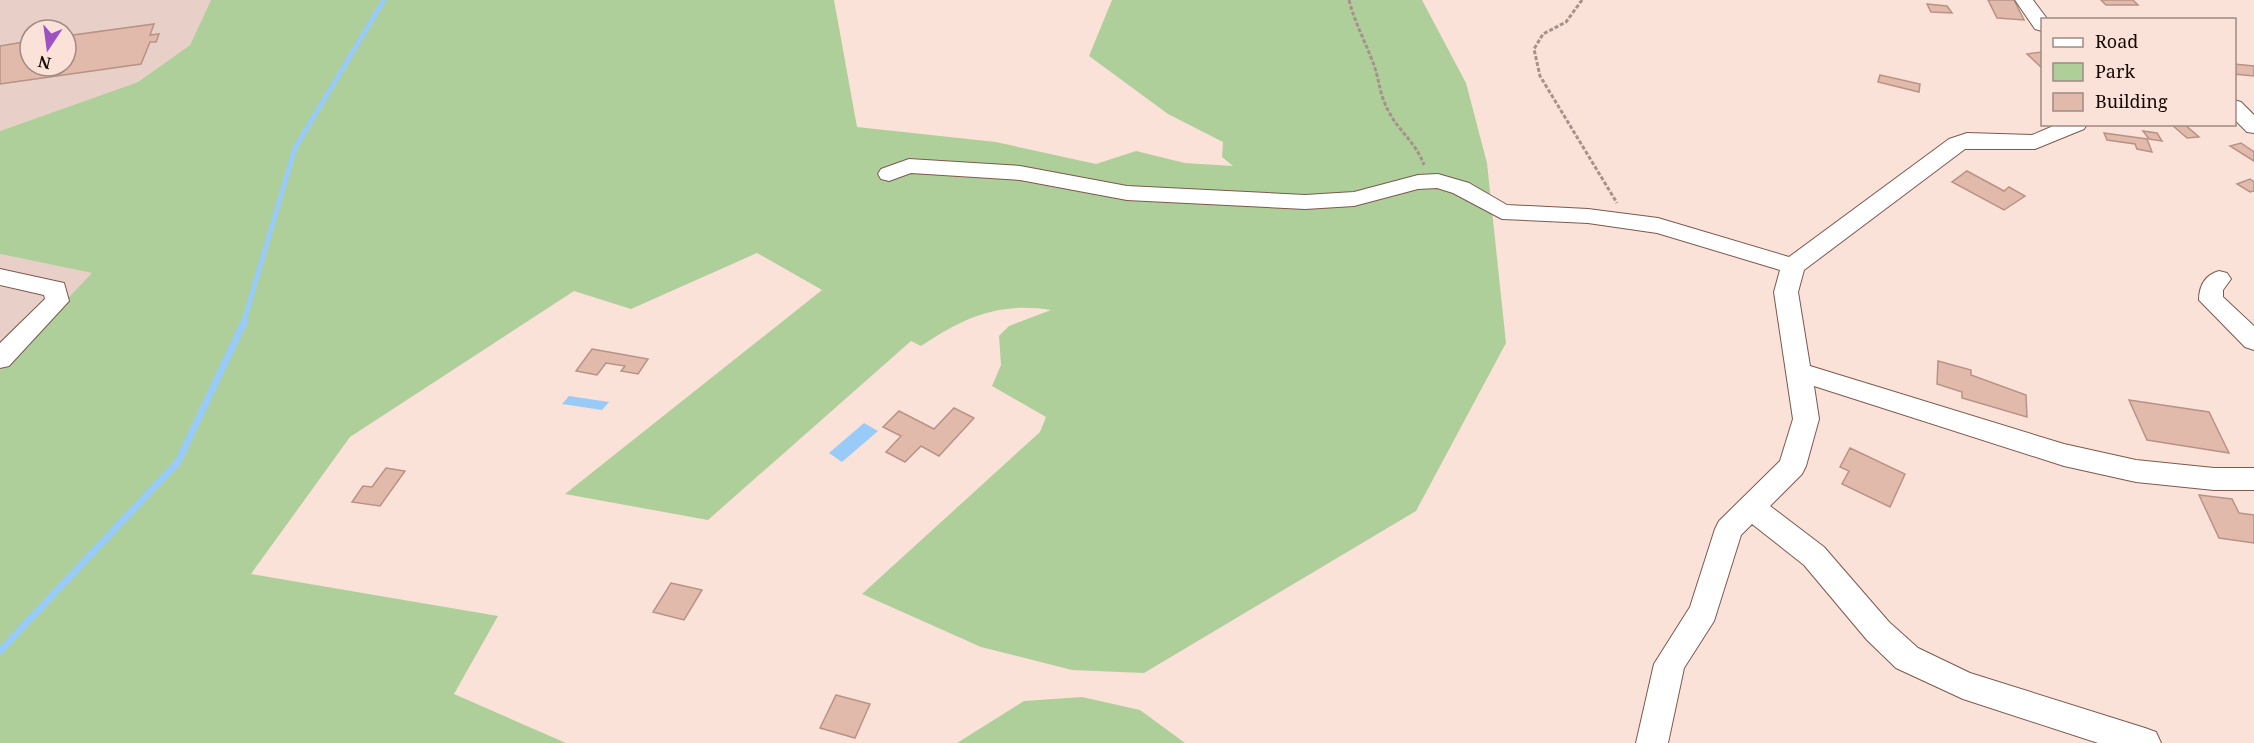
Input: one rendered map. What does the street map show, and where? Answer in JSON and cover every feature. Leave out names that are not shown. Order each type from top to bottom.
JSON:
[{"type":"street","points":[[2024,0],[2041,22]]},
{"type":"street","points":[[2236,107],[2254,129]]},
{"type":"street","points":[[2236,124],[2254,129]]},
{"type":"street","points":[[1652,743],[1669,664],[1703,612],[1729,529],[1792,466],[1806,419],[1786,292],[1793,266],[1957,144],[1967,140],[2035,142],[2072,126]]},
{"type":"street","points":[[889,174],[909,166],[1020,173],[1128,193],[1305,202],[1354,199],[1428,180],[1454,185],[1506,213],[1557,213],[1658,226],[1793,266]]},
{"type":"street","points":[[0,276],[56,289],[57,301],[0,359]]},
{"type":"street","points":[[2219,279],[2211,289],[2211,300],[2254,341]]},
{"type":"street","points":[[1799,372],[2074,457],[2136,471],[2214,479],[2254,479]]},
{"type":"street","points":[[1750,507],[1790,535],[1814,556],[1878,631],[1907,658],[1962,685],[2145,743]]},
{"type":"path","points":[[1349,0],[1357,29],[1373,61],[1379,94],[1394,122],[1422,155],[1428,180]]},
{"type":"path","points":[[1582,0],[1566,22],[1543,34],[1534,49],[1540,76],[1629,222]]},
{"type":"shaded area","points":[[0,0],[211,0],[190,45],[138,82],[0,131]]},
{"type":"shaded area","points":[[0,254],[93,273],[0,370]]},
{"type":"green space","points":[[211,0],[834,0],[857,127],[996,142],[1096,164],[1136,151],[1185,163],[1233,166],[1222,157],[1223,142],[1168,114],[1089,56],[1112,0],[1422,0],[1466,83],[1487,163],[1506,343],[1416,511],[1144,673],[1072,670],[981,647],[862,594],[1040,432],[1046,417],[992,386],[1001,365],[999,336],[1009,326],[1051,310],[1015,308],[998,310],[952,327],[921,346],[911,341],[708,520],[565,494],[822,290],[757,253],[631,309],[574,291],[350,437],[251,574],[498,616],[454,694],[566,743],[0,743],[0,370],[92,273],[0,254],[0,131],[138,82],[190,45]]},
{"type":"green space","points":[[1082,697],[1140,710],[1185,743],[957,743],[1024,701]]},
{"type":"water","points":[[569,396],[609,402],[602,410],[562,404]]},
{"type":"water","points":[[864,423],[878,431],[842,462],[829,453]]},
{"type":"building","points":[[1988,0],[2014,0],[2024,20],[1997,18]]},
{"type":"building","points":[[2101,0],[2133,0],[2138,5],[2106,5]]},
{"type":"building","points":[[1927,4],[1947,6],[1952,13],[1931,12]]},
{"type":"building","points":[[154,24],[150,35],[159,34],[156,42],[150,42],[141,64],[78,73],[78,34]]},
{"type":"building","points":[[18,43],[18,78],[42,78],[0,84],[0,46]]},
{"type":"building","points":[[2041,52],[2041,67],[2027,54]]},
{"type":"building","points":[[2236,64],[2254,66],[2254,76],[2236,74]]},
{"type":"building","points":[[1880,75],[1920,84],[1919,92],[1878,82]]},
{"type":"building","points":[[2173,126],[2186,126],[2199,137],[2187,138]]},
{"type":"building","points":[[2143,131],[2157,133],[2162,141],[2149,139]]},
{"type":"building","points":[[2104,133],[2147,139],[2152,152],[2137,149],[2135,144],[2107,140]]},
{"type":"building","points":[[2241,143],[2254,152],[2254,161],[2230,146]]},
{"type":"building","points":[[1967,171],[2004,191],[2009,187],[2025,196],[2004,210],[1952,182]]},
{"type":"building","points":[[2250,179],[2254,182],[2254,191],[2250,192],[2237,184]]},
{"type":"building","points":[[592,349],[648,359],[638,374],[621,371],[625,366],[606,363],[597,375],[576,371]]},
{"type":"building","points":[[1938,361],[1971,370],[1971,375],[2026,395],[2027,417],[1962,398],[1962,392],[1937,384]]},
{"type":"building","points":[[2129,400],[2209,412],[2229,453],[2147,440]]},
{"type":"building","points":[[954,408],[974,418],[939,456],[921,446],[905,462],[886,452],[901,436],[883,427],[899,411],[934,429]]},
{"type":"building","points":[[1850,448],[1905,474],[1890,507],[1842,484],[1849,471],[1840,467]]},
{"type":"building","points":[[386,468],[405,471],[380,506],[352,502],[363,486],[372,487]]},
{"type":"building","points":[[2199,495],[2232,499],[2239,513],[2254,515],[2254,543],[2219,538]]},
{"type":"building","points":[[671,583],[702,590],[684,620],[653,612]]},
{"type":"building","points":[[836,695],[870,704],[855,738],[820,728]]},
{"type":"waterway","points":[[244,321],[295,148],[384,0]]},
{"type":"waterway","points":[[0,651],[178,462],[245,320]]}]
